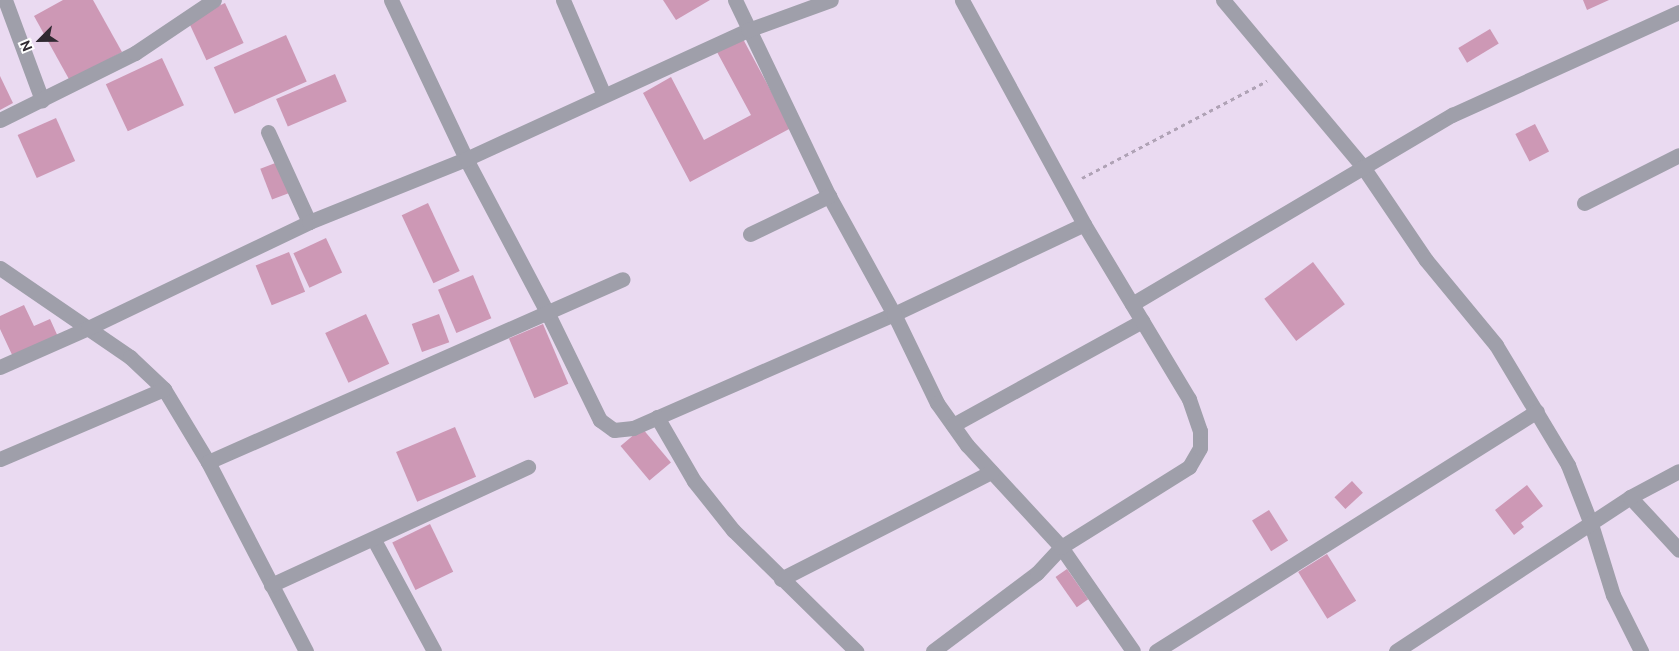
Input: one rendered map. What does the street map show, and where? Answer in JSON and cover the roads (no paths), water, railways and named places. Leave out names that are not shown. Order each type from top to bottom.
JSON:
[{"type":"street","points":[[5,0],[42,100]]},
{"type":"street","points":[[0,120],[135,53],[214,0]]},
{"type":"street","points":[[391,0],[466,159],[548,314],[600,420],[614,430],[633,428],[894,314],[1084,224]]},
{"type":"street","points":[[563,0],[604,94]]},
{"type":"street","points":[[735,0],[829,196],[894,314],[937,403],[991,472],[1061,547],[1133,651]]},
{"type":"street","points":[[0,367],[88,328],[308,222],[466,159],[604,94],[748,30],[830,0]]},
{"type":"street","points":[[933,651],[1036,573],[1061,547],[1189,467],[1200,448],[1200,431],[1189,399],[1084,224],[962,0]]},
{"type":"street","points":[[1223,0],[1285,71],[1363,167],[1426,260],[1496,345],[1538,411],[1568,465],[1591,524],[1613,595],[1641,651]]},
{"type":"street","points":[[1132,304],[1452,115],[1679,12]]},
{"type":"street","points":[[268,132],[308,222]]},
{"type":"street","points":[[1584,204],[1679,155]]},
{"type":"street","points":[[750,234],[829,196]]},
{"type":"street","points":[[0,268],[130,357],[164,389],[208,462],[306,651]]},
{"type":"street","points":[[208,462],[622,280]]},
{"type":"street","points":[[953,425],[1142,321]]},
{"type":"street","points":[[0,459],[164,389]]},
{"type":"street","points":[[1156,651],[1538,411]]},
{"type":"street","points":[[657,417],[694,482],[733,530],[856,651]]},
{"type":"street","points":[[271,585],[374,540],[528,466]]},
{"type":"street","points":[[1396,651],[1630,497],[1679,471]]},
{"type":"street","points":[[781,579],[991,472]]},
{"type":"street","points":[[1630,497],[1679,550]]},
{"type":"street","points":[[374,540],[434,651]]}]
